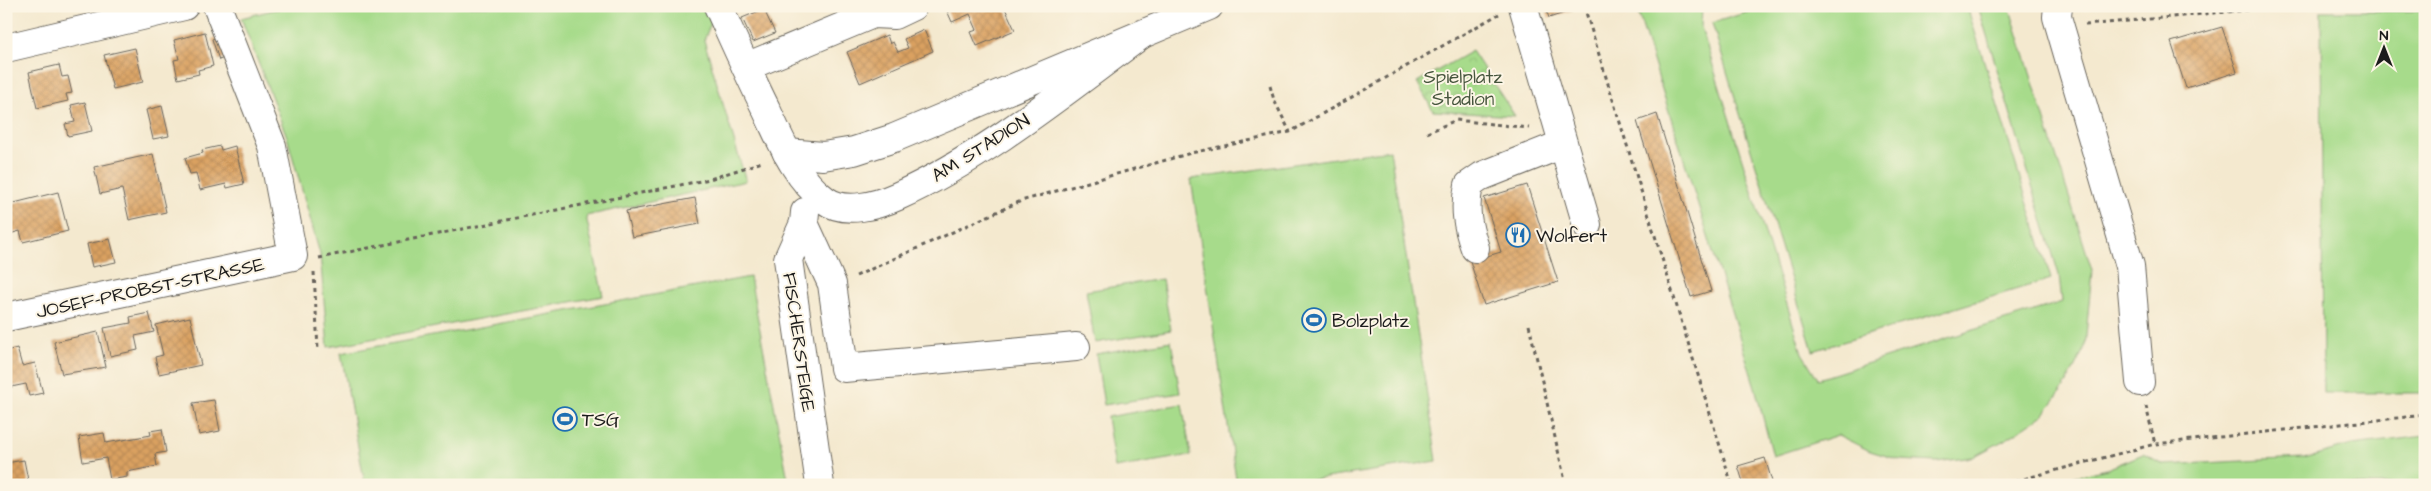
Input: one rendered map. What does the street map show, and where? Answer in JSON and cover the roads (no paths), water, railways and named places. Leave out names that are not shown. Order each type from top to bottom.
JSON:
[{"type":"street","points":[[6,48],[184,6]]},
{"type":"street","name":"JOSEF-PROBST-STRASSE","points":[[6,317],[303,258],[272,146],[217,6]]},
{"type":"street","points":[[718,6],[786,153],[808,183]]},
{"type":"street","points":[[746,68],[873,14],[894,15],[913,6]]},
{"type":"street","name":"AM STADION","points":[[786,153],[822,156],[854,151],[924,127],[1209,6]]},
{"type":"street","points":[[1514,8],[1562,138],[1587,225]]},
{"type":"street","points":[[2059,17],[2130,266],[2140,382]]},
{"type":"street","name":"AM STADION","points":[[808,183],[826,201],[845,208],[865,206],[897,197],[1010,131],[1141,35]]},
{"type":"street","points":[[1466,243],[1465,202],[1469,185],[1482,176],[1562,138]]},
{"type":"street","name":"FISCHERSTEIGE","points":[[808,183],[804,223],[788,259],[820,485]]},
{"type":"street","points":[[804,223],[832,284],[844,368],[1076,347]]},
{"type":"place","name":"Wolfert","points":[[1518,235]]},
{"type":"place","name":"Bolzplatz","points":[[1314,320]]},
{"type":"place","name":"TSG","points":[[565,419]]},
{"type":"park label","name":"Spielplatz Stadion","points":[[1463,87]]}]
